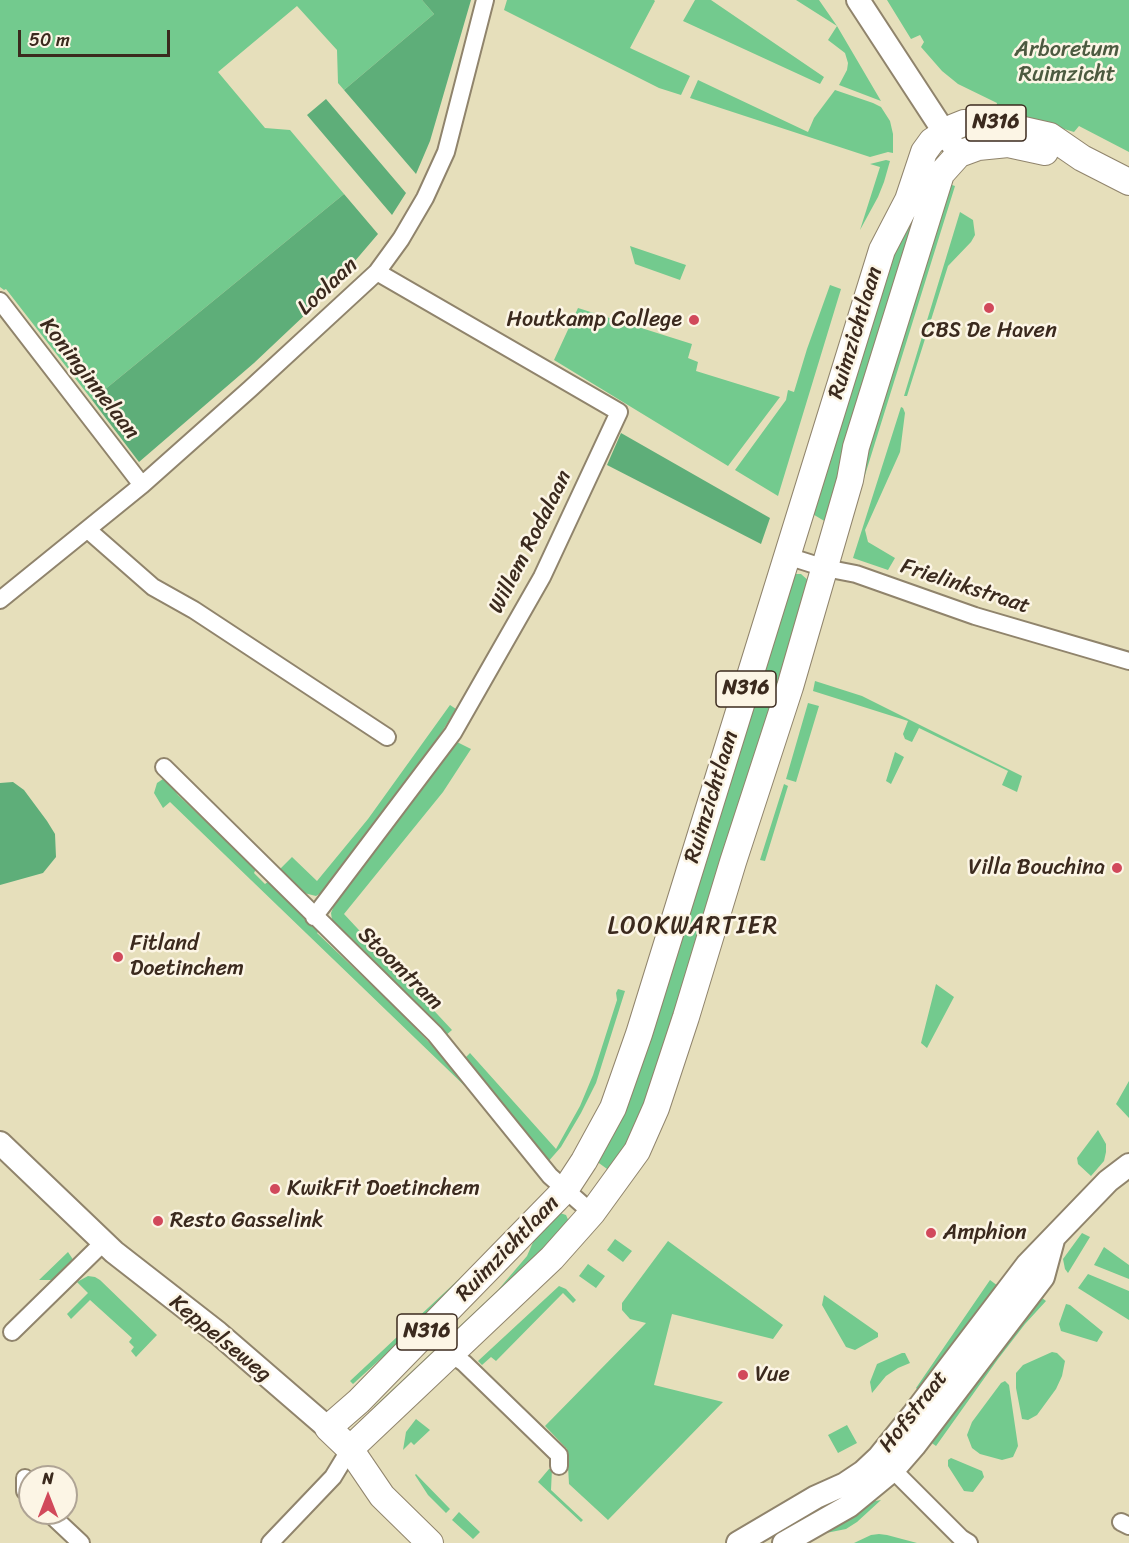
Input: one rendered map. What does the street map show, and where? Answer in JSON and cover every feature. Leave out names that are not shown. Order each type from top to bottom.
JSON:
[{"type":"main road","name":"N316","points":[[944,133],[964,123],[988,122],[1050,136],[1082,159],[1129,182]]},
{"type":"main road","name":"Ruimzichtlaan","points":[[328,1428],[359,1401],[565,1190],[613,1108],[882,250],[908,200],[924,152],[932,141],[944,133]]},
{"type":"main road","name":"N316","points":[[959,154],[978,147],[1008,144],[1082,159]]},
{"type":"main road","name":"Ruimzichtlaan","points":[[350,1449],[552,1258],[592,1213],[638,1151],[656,1108],[790,687],[850,480],[856,447],[936,188],[941,174],[959,154]]},
{"type":"main road","name":"Keppelseweg","points":[[328,1428],[350,1449],[382,1496],[430,1543]]},
{"type":"street","name":"Loolaan","points":[[0,600],[142,485],[377,272],[425,198],[446,152],[485,0]]},
{"type":"street","points":[[858,0],[944,133]]},
{"type":"street","name":"N316","points":[[944,133],[959,154]]},
{"type":"street","name":"Willem Rodalaan","points":[[314,917],[453,733],[542,578],[619,412],[377,272]]},
{"type":"street","name":"Koninginnelaan","points":[[0,301],[142,485]]},
{"type":"street","points":[[88,530],[153,587],[194,610],[387,737]]},
{"type":"street","name":"Frielinkstraat","points":[[787,556],[825,568],[856,574],[975,616],[1129,661]]},
{"type":"street","name":"Stoomtram","points":[[164,767],[435,1034],[550,1176],[592,1213]]},
{"type":"street","name":"Keppelseweg","points":[[0,1143],[104,1242],[168,1296],[218,1333],[328,1428]]},
{"type":"street","name":"Hofstraat","points":[[784,1543],[849,1506],[886,1463],[913,1415],[1027,1265],[1108,1181],[1129,1165]]},
{"type":"street","points":[[12,1332],[104,1242]]},
{"type":"street","points":[[451,1354],[464,1363],[559,1455],[560,1466]]},
{"type":"street","points":[[271,1543],[333,1477],[350,1449]]},
{"type":"street","points":[[886,1463],[961,1538],[969,1543]]},
{"type":"street","name":"Hofstraat","points":[[738,1543],[816,1497],[845,1484],[863,1472],[886,1463]]},
{"type":"street","points":[[62,1525],[81,1543]]},
{"type":"green space","points":[[0,0],[422,0],[434,14],[344,90],[338,83],[337,50],[297,6],[218,72],[265,128],[290,130],[344,194],[92,400],[6,289],[0,287]]},
{"type":"green space","points":[[422,0],[471,0],[430,141],[416,174],[344,90],[434,14]]},
{"type":"green space","points":[[507,0],[654,0],[630,48],[690,76],[681,95],[659,88],[504,10]]},
{"type":"green space","points":[[695,0],[711,0],[824,77],[820,84],[683,21]]},
{"type":"green space","points":[[796,0],[819,0],[837,26]]},
{"type":"green space","name":"Arboretum Ruimzicht","points":[[887,0],[1129,0],[1129,152],[1079,126],[1074,132],[996,108],[997,103],[958,84],[942,71],[921,47],[924,42],[920,35],[911,39]]},
{"type":"green space","points":[[837,26],[881,101],[839,85],[848,63],[845,53],[828,40]]},
{"type":"green space","points":[[698,80],[808,132],[814,118],[835,90],[873,103],[881,107],[890,121],[893,153],[888,152],[870,157],[690,98]]},
{"type":"green space","points":[[326,99],[406,193],[392,215],[307,115]]},
{"type":"green space","points":[[890,161],[884,182],[860,230],[880,167],[870,164]]},
{"type":"green space","points":[[929,177],[831,525],[806,510],[874,295]]},
{"type":"green space","points":[[949,184],[955,186],[846,536],[840,533]]},
{"type":"green space","points":[[344,194],[378,234],[325,296],[254,363],[139,462],[92,400]]},
{"type":"green space","points":[[960,212],[973,220],[975,235],[948,266],[907,396],[904,396]]},
{"type":"green space","points":[[630,246],[686,265],[680,280],[635,264]]},
{"type":"green space","points":[[830,285],[841,289],[778,496],[735,470],[786,400],[788,390],[794,392]]},
{"type":"green space","points":[[578,308],[692,344],[688,358],[698,362],[696,371],[780,397],[728,466],[554,360]]},
{"type":"green space","points":[[901,407],[905,413],[900,452],[865,530],[868,542],[895,558],[888,570],[853,558]]},
{"type":"green space","points":[[621,433],[770,518],[761,544],[607,465]]},
{"type":"green space","points":[[801,574],[810,582],[667,1055],[614,1174],[592,1158],[791,576]]},
{"type":"green space","points":[[815,681],[862,696],[1022,776],[1017,792],[1002,785],[1008,771],[919,728],[912,742],[905,739],[903,734],[908,721],[813,691]]},
{"type":"green space","points":[[808,703],[819,706],[796,782],[786,779]]},
{"type":"green space","points":[[450,705],[456,709],[443,730],[354,852],[321,893],[316,896],[304,893],[281,871],[281,868],[292,857],[317,881],[368,819]]},
{"type":"green space","points":[[455,741],[471,749],[443,792],[344,914],[452,1030],[445,1036],[403,990],[343,933],[332,920],[331,913],[337,898],[397,822]]},
{"type":"green space","points":[[895,752],[904,757],[891,784],[886,781]]},
{"type":"green space","points":[[163,779],[167,780],[178,795],[256,869],[254,873],[265,884],[269,881],[320,930],[317,933],[397,1009],[471,1086],[470,1091],[170,802],[163,808],[154,793],[157,783]]},
{"type":"green space","points":[[13,782],[24,790],[55,834],[56,857],[43,873],[0,885],[0,783]]},
{"type":"green space","points":[[784,784],[788,786],[765,861],[760,860]]},
{"type":"green space","points":[[936,984],[954,997],[927,1048],[921,1043]]},
{"type":"green space","points":[[618,989],[625,991],[596,1083],[561,1147],[547,1163],[463,1060],[470,1053],[556,1149],[580,1106],[593,1075],[617,1000]]},
{"type":"green space","points":[[1129,1081],[1129,1118],[1116,1104]]},
{"type":"green space","points":[[1098,1130],[1106,1144],[1106,1152],[1104,1161],[1091,1176],[1078,1164],[1077,1158]]},
{"type":"green space","points":[[540,1197],[541,1199],[429,1315],[353,1384],[350,1381],[475,1264]]},
{"type":"green space","points":[[557,1212],[566,1215],[570,1224],[377,1410],[374,1407],[498,1290],[527,1256],[540,1226]]},
{"type":"green space","points":[[1082,1233],[1090,1237],[1068,1273],[1063,1259]]},
{"type":"green space","points":[[615,1239],[632,1251],[623,1262],[607,1250]]},
{"type":"green space","points":[[668,1241],[783,1325],[773,1339],[672,1314],[654,1385],[723,1402],[608,1520],[569,1484],[567,1449],[545,1426],[646,1323],[630,1319],[622,1310],[622,1303]]},
{"type":"green space","points":[[1104,1247],[1129,1265],[1129,1279],[1094,1265]]},
{"type":"green space","points":[[68,1252],[74,1261],[59,1280],[39,1280]]},
{"type":"green space","points":[[588,1264],[605,1276],[596,1288],[579,1276]]},
{"type":"green space","points":[[1088,1274],[1129,1291],[1129,1320],[1078,1288]]},
{"type":"green space","points":[[88,1276],[100,1280],[157,1335],[136,1357],[131,1351],[134,1347],[129,1342],[132,1338],[90,1300],[71,1319],[67,1314],[88,1293],[77,1282]]},
{"type":"green space","points":[[990,1280],[1002,1289],[922,1394],[916,1388]]},
{"type":"green space","points":[[559,1286],[566,1289],[576,1300],[573,1303],[563,1293],[496,1361],[491,1357],[482,1365],[478,1361]]},
{"type":"green space","points":[[824,1295],[878,1333],[878,1337],[855,1350],[846,1347],[822,1305]]},
{"type":"green space","points":[[1035,1298],[1042,1298],[1046,1301],[998,1359],[936,1446],[926,1439]]},
{"type":"green space","points":[[1066,1304],[1103,1332],[1097,1342],[1061,1331],[1059,1324]]},
{"type":"green space","points":[[1052,1352],[1057,1353],[1065,1361],[1062,1376],[1056,1389],[1037,1415],[1028,1420],[1022,1419],[1016,1388],[1016,1373],[1023,1365]]},
{"type":"green space","points":[[905,1353],[910,1363],[886,1376],[872,1393],[870,1382],[877,1364]]},
{"type":"green space","points":[[1005,1381],[1009,1385],[1018,1446],[1013,1457],[1002,1460],[980,1454],[972,1448],[967,1435],[972,1422],[1001,1383]]},
{"type":"green space","points":[[416,1419],[430,1430],[414,1445],[411,1442],[403,1450],[406,1432]]},
{"type":"green space","points":[[847,1425],[857,1443],[838,1453],[828,1435]]},
{"type":"green space","points":[[951,1458],[982,1471],[984,1477],[973,1492],[964,1491],[948,1466],[948,1460]]},
{"type":"green space","points":[[549,1469],[552,1469],[551,1490],[583,1520],[581,1522],[538,1482]]},
{"type":"green space","points":[[416,1474],[450,1509],[446,1513],[428,1495]]},
{"type":"green space","points":[[881,1500],[846,1529],[821,1534],[870,1502]]},
{"type":"green space","points":[[459,1512],[480,1532],[473,1539],[452,1520]]},
{"type":"green space","points":[[879,1534],[887,1535],[917,1543],[854,1543]]},
{"type":"place","name":"CBS De Haven","points":[[989,308]]},
{"type":"place","name":"Houtkamp College","points":[[694,320]]},
{"type":"place","name":"Villa Bouchina","points":[[1117,868]]},
{"type":"place","name":"Fitland Doetinchem","points":[[118,957]]},
{"type":"place","name":"KwikFit Doetinchem","points":[[275,1189]]},
{"type":"place","name":"Resto Gasselink","points":[[158,1221]]},
{"type":"place","name":"Amphion","points":[[931,1233]]},
{"type":"place","name":"Vue","points":[[743,1375]]},
{"type":"district","name":"LOOKWARTIER","points":[[693,927]]}]
